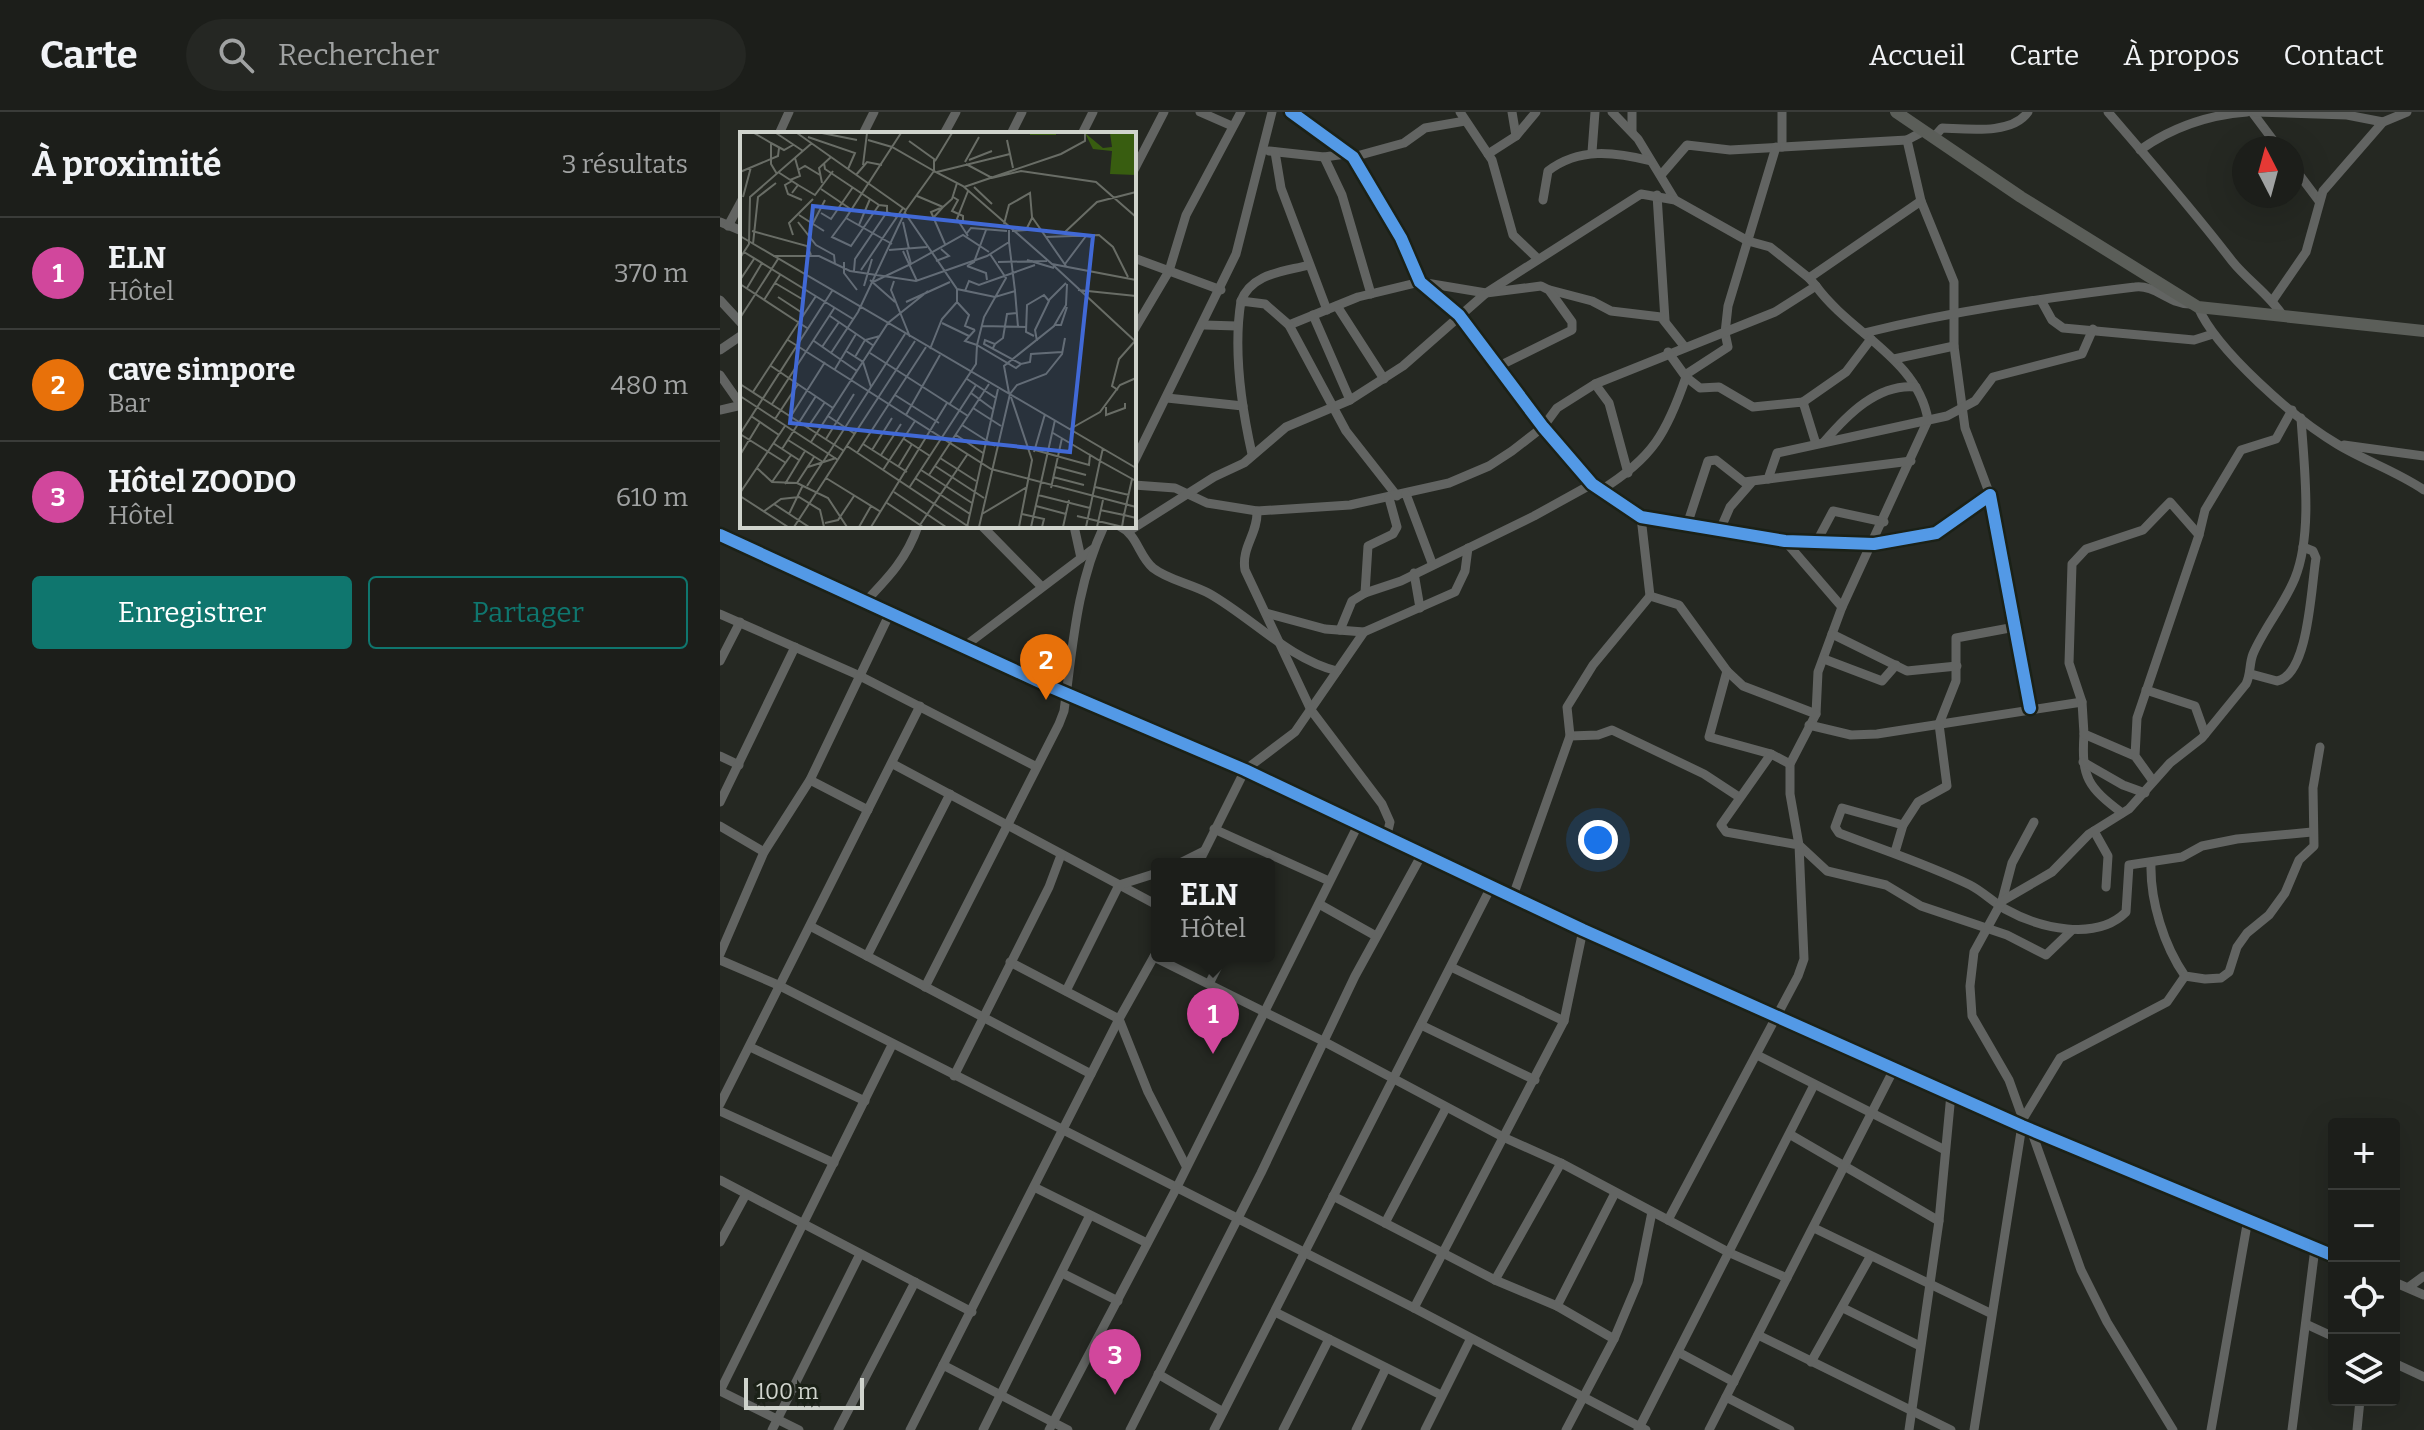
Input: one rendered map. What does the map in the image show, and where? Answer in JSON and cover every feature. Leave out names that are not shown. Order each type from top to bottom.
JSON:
[{"type":"street","points":[[780,132],[789,112]]},
{"type":"street","points":[[864,132],[874,112]]},
{"type":"street","points":[[945,132],[956,112]]},
{"type":"street","points":[[1012,132],[1022,112]]},
{"type":"street","points":[[1083,132],[1093,112]]},
{"type":"street","points":[[1136,166],[1164,112]]},
{"type":"street","points":[[1200,112],[1232,126]]},
{"type":"street","points":[[1136,327],[1169,271],[1180,228],[1241,112]]},
{"type":"street","points":[[1136,458],[1204,325],[1236,254],[1272,112]]},
{"type":"street","points":[[1291,112],[1350,156],[1401,238],[1420,282],[1459,315],[1543,427],[1592,484],[1641,517],[1785,541],[1874,544],[1936,533],[1990,495]]},
{"type":"street","points":[[1512,112],[1516,136]]},
{"type":"street","points":[[1488,154],[1516,136],[1536,112]]},
{"type":"street","points":[[1592,152],[1595,112]]},
{"type":"street","points":[[1612,112],[1632,131],[1675,200]]},
{"type":"street","points":[[1632,112],[1632,131]]},
{"type":"street","points":[[1601,490],[1628,473],[1669,426],[1686,376],[1726,351],[1729,342],[1725,333],[1728,306],[1779,147],[1782,112]]},
{"type":"street","points":[[1896,112],[2021,197],[2195,306],[2213,334],[2301,418],[2337,444],[2402,475],[2424,490]]},
{"type":"street","points":[[1661,175],[1687,145],[1730,150],[1907,140],[1942,128],[1966,130],[2009,126],[2020,123],[2028,112]]},
{"type":"street","points":[[2108,112],[2171,183],[2234,264],[2273,300],[2283,316]]},
{"type":"street","points":[[2252,112],[2270,136]]},
{"type":"street","points":[[2273,300],[2306,252],[2323,191],[2383,122],[2407,112]]},
{"type":"street","points":[[2140,150],[2168,130],[2226,114],[2347,115],[2383,122]]},
{"type":"street","points":[[1262,150],[1324,157],[1350,156],[1404,143],[1425,128],[1462,116],[1488,154],[1513,235],[1537,258]]},
{"type":"street","points":[[1907,140],[1921,201],[1954,282],[1954,346],[1965,428],[1990,495],[2030,708]]},
{"type":"street","points":[[1275,152],[1281,188],[1327,310]]},
{"type":"street","points":[[1543,200],[1546,176],[1552,168],[1592,152],[1621,153],[1651,161]]},
{"type":"street","points":[[1324,157],[1342,195],[1371,294]]},
{"type":"street","points":[[2304,181],[2319,201]]},
{"type":"street","points":[[1136,527],[1191,495],[1214,477],[1244,463],[1286,427],[1333,410],[1384,379],[1486,293],[1628,198],[1641,194],[1675,200],[1748,241],[1770,247],[1813,282],[1894,359],[1916,387],[1925,403],[1928,420],[1874,544],[1842,607],[1818,672],[1816,714],[1790,764],[1790,794],[1799,845],[1804,959],[1757,1055],[1668,1220]]},
{"type":"street","points":[[1657,195],[1665,320],[1684,346]]},
{"type":"street","points":[[1136,485],[1164,486],[1217,505],[1257,511],[1397,496],[1449,483],[1489,466],[1543,427],[1557,408],[1595,384],[1797,301],[1813,282],[1921,201]]},
{"type":"street","points":[[724,224],[740,203]]},
{"type":"street","points":[[1136,259],[1221,290]]},
{"type":"street","points":[[1252,454],[1243,406],[1237,326],[1241,301],[1246,289],[1261,279],[1309,265]]},
{"type":"street","points":[[1289,325],[1371,294],[1420,282],[1486,293],[1533,285],[1592,301],[1611,311],[1665,320]]},
{"type":"street","points":[[1668,352],[1686,376],[1700,388],[1719,387],[1748,406],[1803,402],[1846,372],[1868,336],[1954,313],[2143,287],[2181,304],[2424,331]]},
{"type":"street","points":[[1499,366],[1572,330],[1572,322],[1549,290]]},
{"type":"street","points":[[720,300],[740,322]]},
{"type":"street","points":[[2041,300],[2052,320],[2063,328],[2194,340],[2213,334]]},
{"type":"street","points":[[1241,301],[1265,304],[1289,325],[1333,410],[1363,457],[1397,496],[1432,563]]},
{"type":"street","points":[[1337,306],[1384,379]]},
{"type":"street","points":[[1313,315],[1350,400]]},
{"type":"street","points":[[1204,325],[1237,326]]},
{"type":"street","points":[[1768,479],[1777,453],[1963,410],[1975,401],[1993,377],[2082,354],[2093,329]]},
{"type":"street","points":[[720,350],[740,336]]},
{"type":"street","points":[[1894,359],[1954,346]]},
{"type":"street","points":[[720,375],[740,402]]},
{"type":"street","points":[[1595,384],[1611,409],[1628,473]]},
{"type":"street","points":[[1820,443],[1874,396],[1892,387],[1916,387]]},
{"type":"street","points":[[1167,398],[1243,406]]},
{"type":"street","points":[[1803,402],[1820,443]]},
{"type":"street","points":[[720,410],[740,405]]},
{"type":"street","points":[[2135,756],[2137,718],[2205,510],[2241,450],[2282,435],[2292,410]]},
{"type":"street","points":[[2001,903],[2052,872],[2094,831],[2145,793],[2153,781],[2205,734],[2251,674],[2251,658],[2295,578],[2303,547],[2305,481],[2301,418]]},
{"type":"street","points":[[2337,444],[2424,456]]},
{"type":"street","points":[[1687,525],[1708,461],[1716,460],[1737,479],[1751,483],[1911,461]]},
{"type":"street","points":[[1720,530],[1730,507],[1751,483]]},
{"type":"street","points":[[1340,630],[1352,601],[1365,593],[1391,585],[1592,484]]},
{"type":"street","points":[[1365,593],[1368,546],[1393,534],[1397,527],[1397,496]]},
{"type":"street","points":[[2122,813],[2098,795],[2087,779],[2083,762],[2082,702],[2069,663],[2072,564],[2086,549],[2143,530],[2170,502],[2199,535]]},
{"type":"street","points":[[1257,511],[1256,530],[1243,553],[1243,561],[1311,710],[1382,804],[1390,822],[1386,839]]},
{"type":"street","points":[[1817,541],[1833,511],[1884,522]]},
{"type":"street","points":[[1513,896],[1570,736],[1567,707],[1593,665],[1650,596],[1641,517]]},
{"type":"street","points":[[865,602],[904,559],[917,528]]},
{"type":"street","points":[[984,528],[1041,586]]},
{"type":"street","points":[[1074,528],[1081,558]]},
{"type":"street","points":[[925,987],[1035,766],[1054,737],[1066,694],[1074,620],[1093,549],[1103,528]]},
{"type":"street","points":[[1123,528],[1129,531],[1156,570],[1209,593],[1312,663],[1337,671]]},
{"type":"street","points":[[1129,531],[1134,528]]},
{"type":"street","points":[[720,535],[1066,694],[1245,770],[1421,856],[1894,1069],[2328,1253]]},
{"type":"street","points":[[1785,541],[1842,607]]},
{"type":"street","points":[[2251,674],[2277,681],[2291,672],[2306,636],[2316,558],[2313,551],[2303,547]]},
{"type":"street","points":[[1266,613],[1340,630],[1364,632],[1455,592],[1465,571],[1468,548]]},
{"type":"street","points":[[965,646],[1093,549]]},
{"type":"street","points":[[1414,573],[1420,608]]},
{"type":"street","points":[[1650,596],[1679,605],[1727,671],[1743,686],[1816,714]]},
{"type":"street","points":[[720,954],[764,852],[810,780],[890,613]]},
{"type":"street","points":[[720,614],[858,675],[1035,766]]},
{"type":"street","points":[[720,661],[740,622]]},
{"type":"street","points":[[1895,852],[1903,825],[1918,802],[1947,786],[1939,724],[1956,681],[1956,638],[2015,627]]},
{"type":"street","points":[[1201,858],[1245,770],[1295,732],[1364,632]]},
{"type":"street","points":[[1832,634],[1907,671],[1957,666]]},
{"type":"street","points":[[720,802],[795,647]]},
{"type":"street","points":[[1824,659],[1882,681],[1896,665]]},
{"type":"street","points":[[1727,671],[1709,737],[1771,754],[1790,764]]},
{"type":"street","points":[[2146,690],[2195,706],[2205,734]]},
{"type":"street","points":[[1809,725],[1851,735],[2082,702]]},
{"type":"street","points":[[720,1104],[920,706]]},
{"type":"street","points":[[1570,736],[1598,735],[1612,730],[1704,774],[1739,797]]},
{"type":"street","points":[[2084,734],[2135,756],[2153,781]]},
{"type":"street","points":[[2151,864],[2150,893],[2175,962],[2185,976],[2221,978],[2229,972],[2237,947],[2247,933],[2269,915],[2285,893],[2299,860],[2311,850],[2314,768],[2320,747]]},
{"type":"street","points":[[1771,754],[1721,821],[1722,829],[1799,845],[1827,871],[1886,885],[1921,906],[1988,929],[2046,955],[2072,930]]},
{"type":"street","points":[[720,756],[739,765]]},
{"type":"street","points":[[2083,762],[2123,785],[2145,793]]},
{"type":"street","points":[[893,764],[1151,902]]},
{"type":"street","points":[[810,780],[868,810]]},
{"type":"street","points":[[867,956],[950,794]]},
{"type":"street","points":[[1903,825],[1842,808],[1835,827],[1839,833],[1895,852],[1911,862],[1972,886],[2027,918],[2072,930],[2112,923],[2126,912],[2127,867],[2182,857],[2202,846],[2237,839],[2312,832]]},
{"type":"street","points":[[2034,822],[2012,863],[2001,903],[1974,952],[1970,986],[1972,1016],[2009,1080],[2081,1270],[2107,1322],[2173,1430]]},
{"type":"street","points":[[1051,1426],[1176,1189],[1358,825]]},
{"type":"street","points":[[720,826],[764,852]]},
{"type":"street","points":[[1214,829],[1329,881]]},
{"type":"street","points":[[2094,831],[2108,856],[2106,887]]},
{"type":"street","points":[[1190,858],[1204,851]]},
{"type":"street","points":[[954,1076],[1061,855]]},
{"type":"street","points":[[1130,1430],[1376,936],[1421,856]]},
{"type":"street","points":[[1066,991],[1119,885],[1151,875]]},
{"type":"street","points":[[1214,1430],[1491,887]]},
{"type":"street","points":[[1319,904],[1376,936]]},
{"type":"street","points":[[810,926],[1091,1074]]},
{"type":"street","points":[[1414,1308],[1564,1021],[1583,930]]},
{"type":"street","points":[[720,960],[778,985],[1414,1308],[1641,1429],[1814,1085]]},
{"type":"street","points":[[1010,962],[1119,1019],[1148,1092],[1186,1166]]},
{"type":"street","points":[[910,1430],[1036,1188],[1119,1019],[1151,962]]},
{"type":"street","points":[[1170,962],[1446,1108],[1561,1163],[1730,1253],[1787,1278]]},
{"type":"street","points":[[1209,984],[1220,962]]},
{"type":"street","points":[[1451,967],[1564,1021]]},
{"type":"street","points":[[1974,1430],[1990,1313],[2026,1125],[2060,1058],[2167,1002],[2185,976]]},
{"type":"street","points":[[1421,1025],[1535,1080]]},
{"type":"street","points":[[799,1430],[720,1391],[892,1045]]},
{"type":"street","points":[[750,1047],[865,1101]]},
{"type":"street","points":[[1757,1055],[1945,1150]]},
{"type":"street","points":[[1709,1430],[1894,1069]]},
{"type":"street","points":[[1909,1430],[1939,1221],[1951,1094]]},
{"type":"street","points":[[1385,1223],[1446,1108]]},
{"type":"street","points":[[720,1111],[834,1163]]},
{"type":"street","points":[[1791,1135],[1939,1221]]},
{"type":"street","points":[[1495,1280],[1561,1163]]},
{"type":"street","points":[[720,1180],[972,1312]]},
{"type":"street","points":[[1036,1188],[1089,1217],[1147,1243]]},
{"type":"street","points":[[1557,1306],[1615,1193]]},
{"type":"street","points":[[720,1242],[746,1194]]},
{"type":"street","points":[[1333,1196],[1495,1280],[1557,1306],[1614,1339]]},
{"type":"street","points":[[1566,1430],[1614,1339],[1638,1282],[1652,1212]]},
{"type":"street","points":[[983,1430],[1089,1217]]},
{"type":"street","points":[[2211,1430],[2248,1219]]},
{"type":"street","points":[[1814,1228],[1990,1313]]},
{"type":"street","points":[[2292,1430],[2308,1325],[2315,1248]]},
{"type":"street","points":[[772,1430],[860,1254]]},
{"type":"street","points":[[1811,1362],[1870,1257]]},
{"type":"street","points":[[1062,1273],[1118,1301]]},
{"type":"street","points":[[2409,1287],[2424,1276]]},
{"type":"street","points":[[838,1430],[915,1282]]},
{"type":"street","points":[[2400,1284],[2424,1295]]},
{"type":"street","points":[[1843,1308],[1920,1346]]},
{"type":"street","points":[[1275,1312],[1441,1395]]},
{"type":"street","points":[[2308,1325],[2328,1334]]},
{"type":"street","points":[[1758,1335],[1951,1430]]},
{"type":"street","points":[[1283,1430],[1329,1339]]},
{"type":"street","points":[[1425,1430],[1470,1340]]},
{"type":"street","points":[[1678,1352],[1734,1382]]},
{"type":"street","points":[[943,1365],[1000,1394],[1051,1426],[1068,1430]]},
{"type":"street","points":[[2400,1366],[2424,1377]]},
{"type":"street","points":[[1356,1430],[1386,1368]]},
{"type":"street","points":[[1158,1374],[1223,1412]]},
{"type":"street","points":[[1726,1397],[1790,1430]]},
{"type":"street","points":[[2357,1430],[2359,1406]]},
{"type":"cycle path","points":[[1291,112],[1353,157],[1401,238],[1420,282],[1459,315],[1543,427],[1592,484],[1641,517],[1785,541],[1874,544],[1936,533],[1990,495],[2030,708]]},
{"type":"cycle path","points":[[720,535],[1053,688],[1245,770],[1583,930],[2022,1126],[2328,1254]]},
{"type":"place","name":"cave simpore","points":[[1046,700]]},
{"type":"place","name":"ELN","points":[[1213,1054]]},
{"type":"place","name":"Hôtel ZOODO","points":[[1115,1395]]}]
